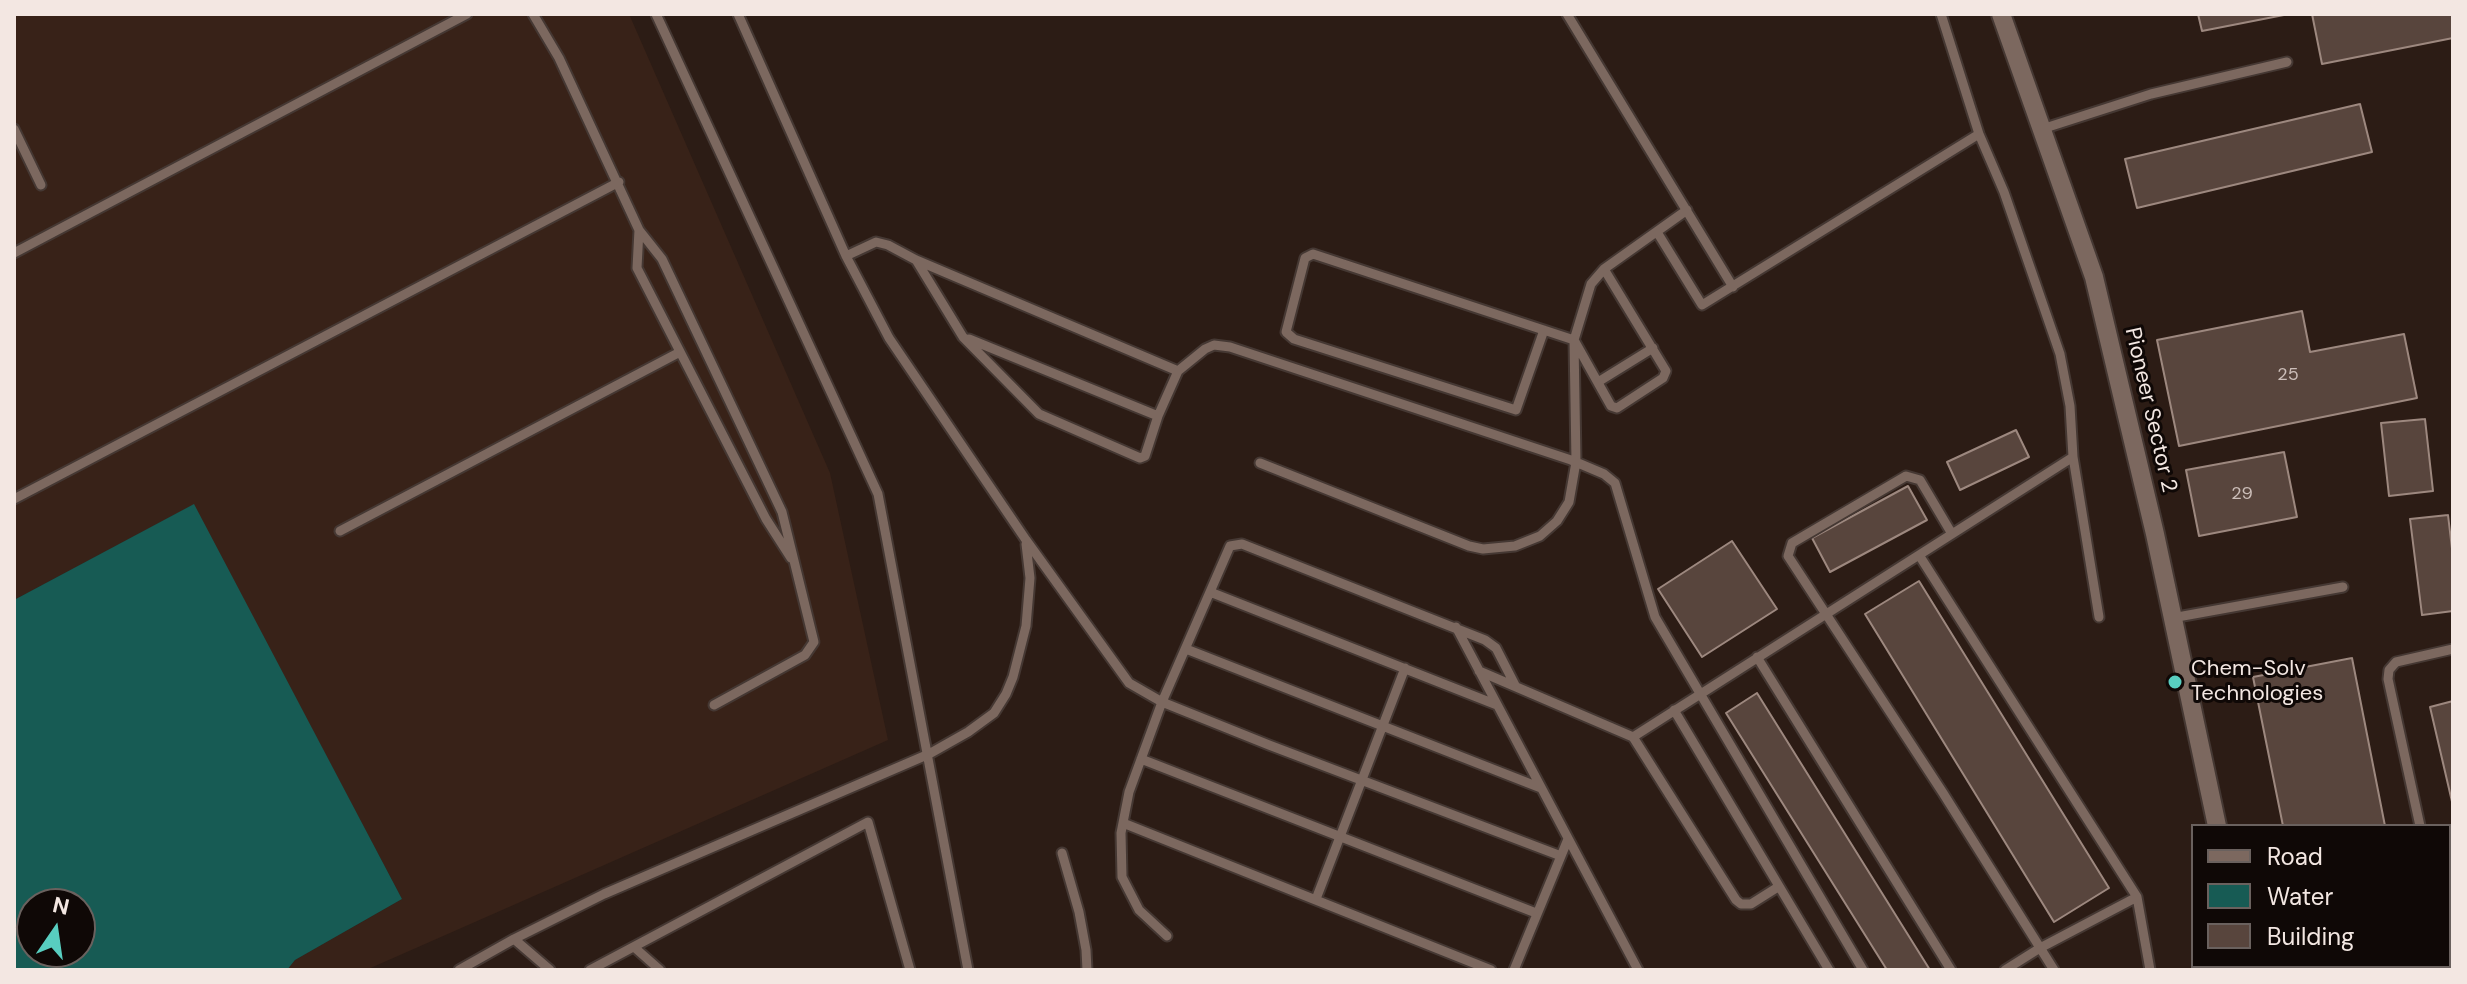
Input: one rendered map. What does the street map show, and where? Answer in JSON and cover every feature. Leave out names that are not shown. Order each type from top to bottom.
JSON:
[{"type":"street","name":"Pioneer Sector 2","points":[[2001,14],[2094,277],[2182,653],[2217,824]]},
{"type":"lane","points":[[14,253],[467,14]]},
{"type":"lane","points":[[533,14],[559,58],[639,230],[662,259],[782,512],[814,642],[805,655],[714,705]]},
{"type":"lane","points":[[656,14],[878,494],[968,970]]},
{"type":"lane","points":[[738,14],[846,256],[889,338],[1026,540],[1129,683],[1162,702],[1561,856]]},
{"type":"lane","points":[[1567,14],[1733,287]]},
{"type":"lane","points":[[1941,14],[1979,134],[2004,192],[2060,354],[2099,617]]},
{"type":"lane","points":[[2042,129],[2151,94],[2287,62]]},
{"type":"lane","points":[[14,129],[41,185]]},
{"type":"lane","points":[[1657,232],[1702,305],[1979,134]]},
{"type":"lane","points":[[14,499],[619,182]]},
{"type":"lane","points":[[1260,463],[1469,546],[1483,549],[1515,546],[1540,536],[1557,521],[1569,502],[1576,462],[1574,340],[1591,284],[1604,269],[1687,210]]},
{"type":"lane","points":[[639,230],[637,268],[766,519],[795,564]]},
{"type":"lane","points":[[846,256],[876,242],[888,245],[916,260],[1178,371]]},
{"type":"lane","points":[[1544,330],[1516,410],[1294,339],[1286,332],[1305,258],[1313,254],[1544,330],[1574,340],[1611,406],[1617,408],[1663,378],[1666,368],[1604,269]]},
{"type":"lane","points":[[916,260],[963,337],[1039,414],[1140,458],[1145,456],[1178,371],[1214,345],[1230,347],[1604,474],[1615,483],[1655,617],[1863,970]]},
{"type":"lane","points":[[963,337],[1158,416]]},
{"type":"lane","points":[[1598,382],[1653,348]]},
{"type":"lane","points":[[340,531],[680,352]]},
{"type":"lane","points":[[1633,737],[2073,457]]},
{"type":"lane","points":[[1952,534],[1920,480],[1906,476],[1792,543],[1788,556],[2054,970]]},
{"type":"lane","points":[[459,970],[604,894],[929,754],[994,713],[1006,694],[1026,626],[1030,578],[1026,540]]},
{"type":"lane","points":[[1167,936],[1139,910],[1122,877],[1123,823],[1129,792],[1162,702],[1230,546],[1237,543],[1491,643],[1515,685]]},
{"type":"lane","points":[[1919,555],[2137,897],[2150,970]]},
{"type":"lane","points":[[2172,618],[2343,587]]},
{"type":"lane","points":[[1210,592],[1497,705]]},
{"type":"lane","points":[[1456,627],[1638,970]]},
{"type":"lane","points":[[1186,649],[1541,788]]},
{"type":"lane","points":[[2420,824],[2388,679],[2389,670],[2396,662],[2453,649]]},
{"type":"lane","points":[[1757,657],[1951,970]]},
{"type":"lane","points":[[1316,899],[1405,668]]},
{"type":"lane","points":[[1479,671],[1633,737],[1736,900],[1741,904],[1751,904],[1778,887]]},
{"type":"lane","points":[[1674,710],[1829,970]]},
{"type":"lane","points":[[1141,759],[1536,913]]},
{"type":"lane","points":[[590,970],[868,822],[910,970]]},
{"type":"lane","points":[[1123,823],[1491,970]]},
{"type":"lane","points":[[1514,970],[1568,839]]},
{"type":"lane","points":[[1062,853],[1079,912],[1087,970]]},
{"type":"lane","points":[[2005,970],[2137,897]]},
{"type":"lane","points":[[514,939],[550,970]]},
{"type":"lane","points":[[634,947],[660,970]]},
{"type":"shaded area","points":[[14,14],[629,14],[830,473],[888,740],[366,970],[287,970],[295,960],[402,899],[193,505],[14,600]]},
{"type":"water","points":[[194,504],[402,899],[295,960],[287,970],[14,970],[14,600]]},
{"type":"building","points":[[2198,14],[2289,14],[2202,31]]},
{"type":"building","points":[[2312,14],[2453,14],[2453,38],[2322,64]]},
{"type":"building","points":[[2360,104],[2372,152],[2137,208],[2125,159]]},
{"type":"building","points":[[2302,311],[2310,352],[2404,334],[2417,398],[2179,446],[2157,340]]},
{"type":"building","points":[[2425,419],[2433,491],[2389,496],[2381,423]]},
{"type":"building","points":[[2016,430],[2029,457],[1960,490],[1947,462]]},
{"type":"building","points":[[2284,452],[2297,517],[2199,536],[2186,470]]},
{"type":"building","points":[[1908,486],[1927,520],[1830,572],[1812,538]]},
{"type":"building","points":[[2448,515],[2453,557],[2453,611],[2422,615],[2410,519]]},
{"type":"building","points":[[1732,541],[1777,609],[1702,657],[1658,589]]},
{"type":"building","points":[[1919,581],[2109,888],[2054,922],[1865,614]]},
{"type":"building","points":[[2352,658],[2385,824],[2283,824],[2253,677]]},
{"type":"building","points":[[1757,693],[1930,970],[1887,970],[1726,713]]},
{"type":"building","points":[[2453,701],[2453,806],[2430,707]]},
{"type":"building","points":[[2304,968],[2414,968],[2414,970]]},
{"type":"place","name":"Chem-Solv Technologies","points":[[2175,682]]}]
